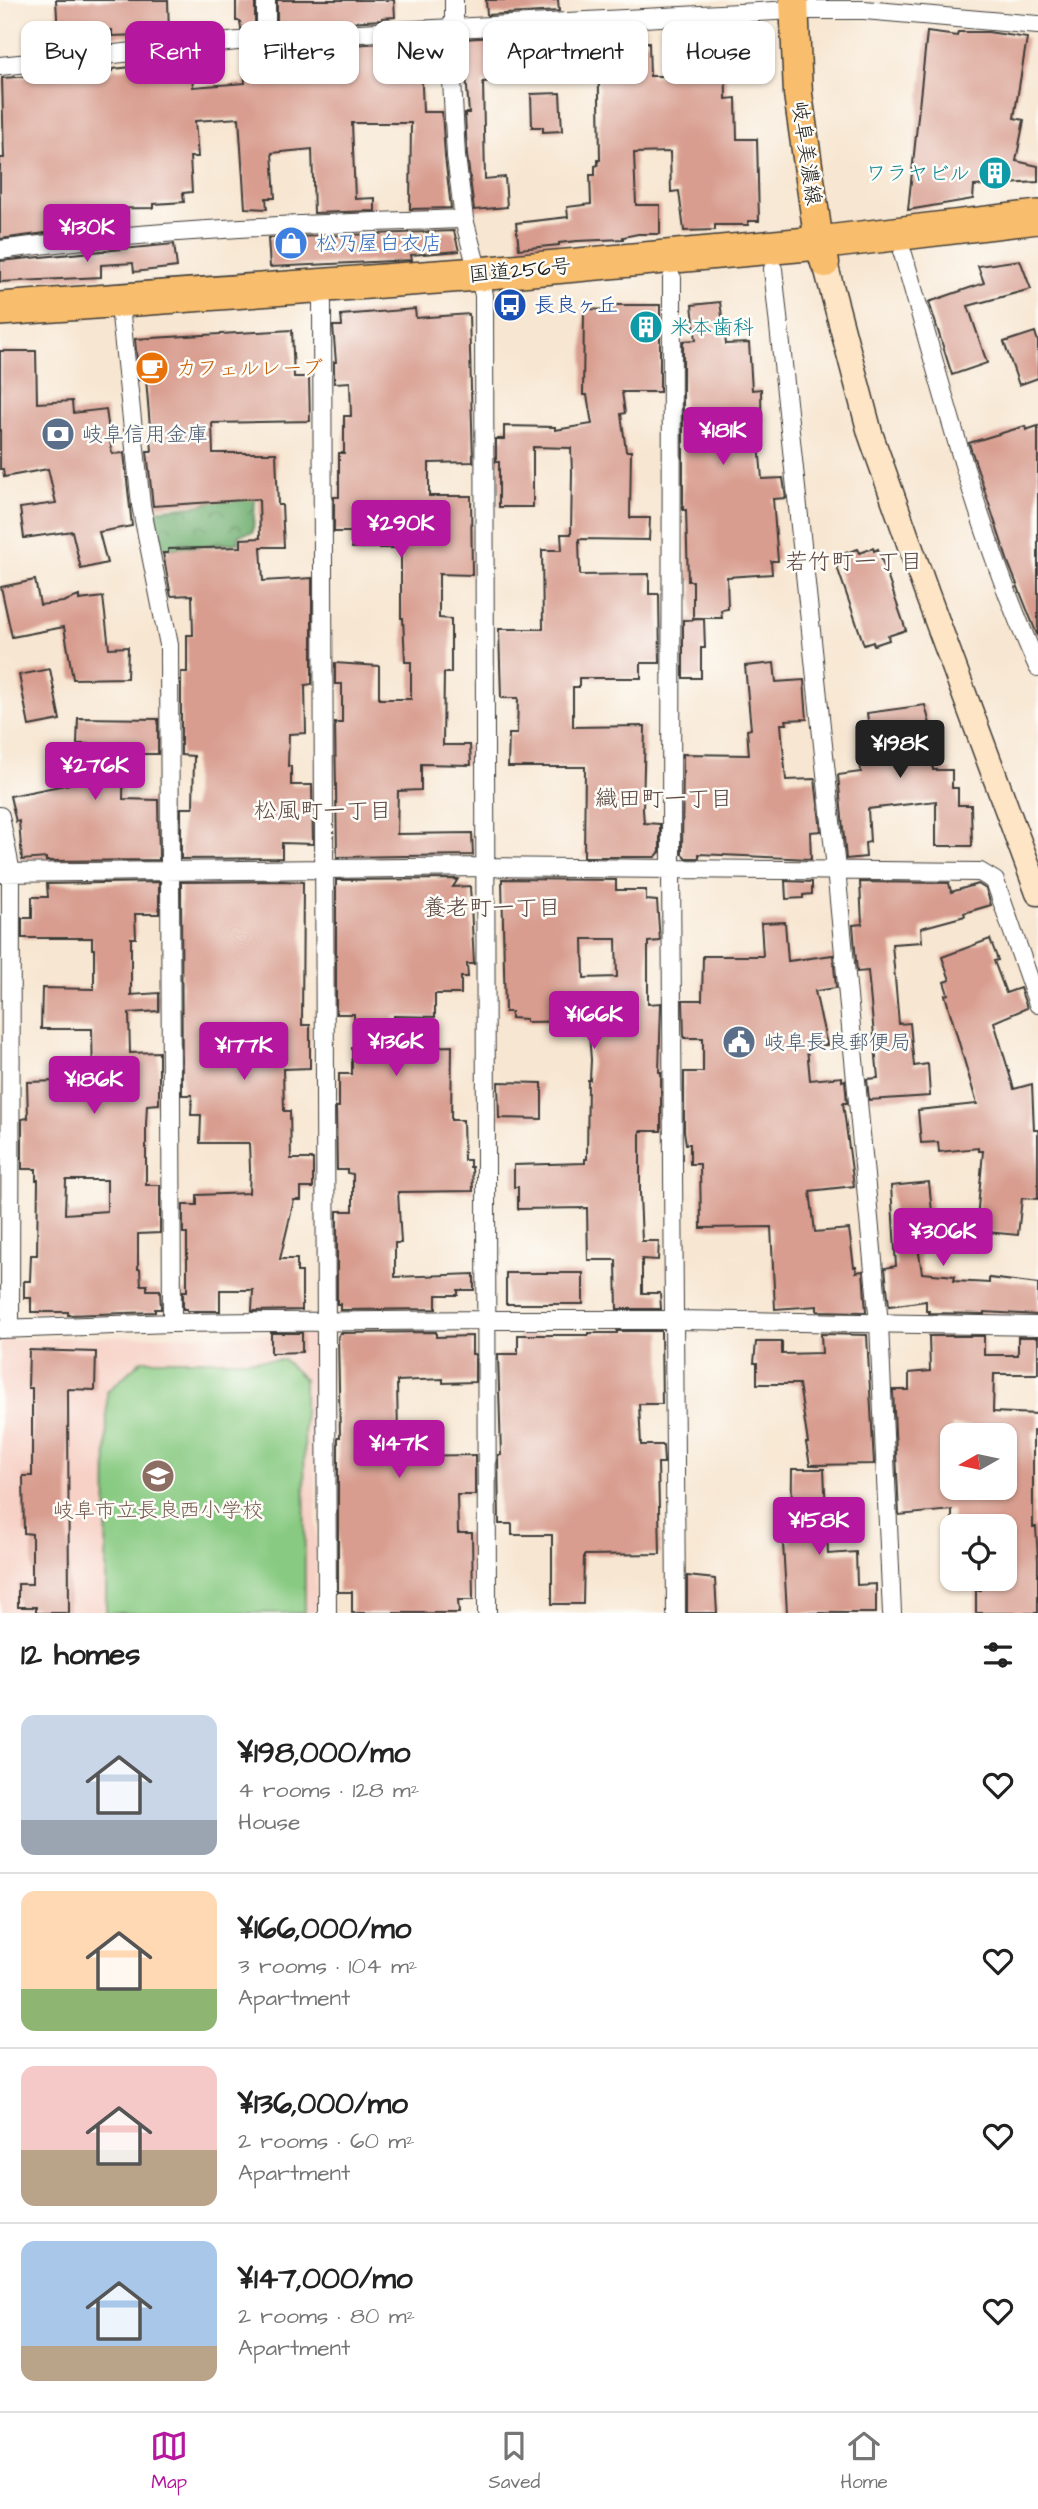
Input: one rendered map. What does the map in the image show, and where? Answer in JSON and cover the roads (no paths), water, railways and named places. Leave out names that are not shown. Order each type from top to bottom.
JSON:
[{"type":"highway","name":"国道256号","points":[[0,326],[322,303],[481,284],[822,253],[1038,217]]},
{"type":"highway","name":"国道256号","points":[[0,309],[481,284],[673,278],[773,269],[822,253],[903,254],[1038,237]]},
{"type":"main road","name":"岐阜美濃線","points":[[794,5],[798,94],[822,253]]},
{"type":"street","points":[[266,0],[266,21]]},
{"type":"street","points":[[454,0],[454,21]]},
{"type":"street","points":[[469,25],[794,5],[1038,25]]},
{"type":"street","points":[[0,66],[239,41]]},
{"type":"street","points":[[452,84],[455,143],[464,219],[481,284],[487,1613]]},
{"type":"street","points":[[0,250],[115,237],[294,224],[464,219]]},
{"type":"street","points":[[822,253],[870,433],[1038,893]]},
{"type":"street","points":[[903,254],[972,493],[1032,638],[1038,667]]},
{"type":"street","points":[[773,269],[836,869],[879,1324],[891,1613]]},
{"type":"street","points":[[673,278],[671,867],[676,1613]]},
{"type":"street","points":[[322,303],[327,1613]]},
{"type":"street","points":[[121,316],[141,505],[169,645],[172,1324]]},
{"type":"street","points":[[0,817],[5,873],[5,1329],[172,1324],[676,1320],[1038,1326]]},
{"type":"street","points":[[5,873],[484,867],[980,872],[995,881],[1038,1004]]},
{"type":"place","name":"ワラヤビル","points":[[995,173]]},
{"type":"place","name":"松乃屋白衣店","points":[[291,243]]},
{"type":"place","name":"長良ヶ丘","points":[[510,305]]},
{"type":"place","name":"米本歯科","points":[[646,327]]},
{"type":"place","name":"カフェルレーブ","points":[[152,368]]},
{"type":"place","name":"岐阜信用金庫","points":[[58,434]]},
{"type":"place","name":"岐阜長良郵便局","points":[[739,1042]]},
{"type":"place","name":"岐阜市立長良西小学校","points":[[158,1476]]},
{"type":"district","name":"若竹町一丁目","points":[[854,561]]},
{"type":"district","name":"織田町一丁目","points":[[664,798]]},
{"type":"district","name":"松風町一丁目","points":[[323,810]]},
{"type":"district","name":"養老町一丁目","points":[[492,907]]}]
